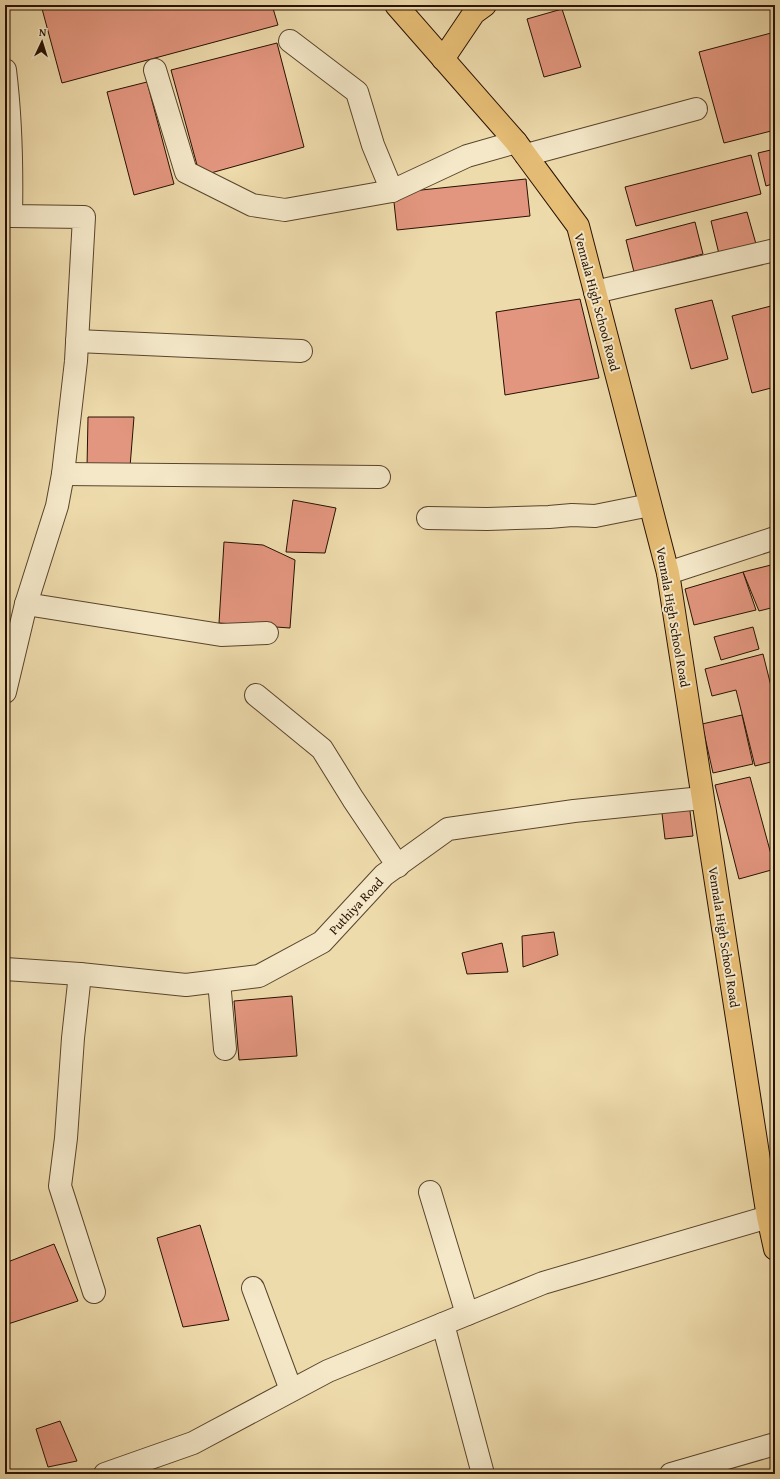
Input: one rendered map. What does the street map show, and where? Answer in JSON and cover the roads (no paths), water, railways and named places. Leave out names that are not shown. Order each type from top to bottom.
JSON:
[{"type":"main road","name":"Vennala High School Road","points":[[396,5],[521,148],[578,226],[668,573],[702,798],[769,1186],[768,1217],[775,1249]]},
{"type":"main road","points":[[443,59],[474,13],[485,5]]},
{"type":"street","points":[[290,41],[357,92],[374,145],[392,191]]},
{"type":"street","points":[[5,70],[10,112],[8,176],[10,216],[84,218],[76,361],[63,474],[57,506],[26,604],[5,692]]},
{"type":"street","points":[[155,70],[186,172],[252,205],[285,210],[392,191],[467,156],[521,148],[696,109]]},
{"type":"street","points":[[595,292],[775,250]]},
{"type":"street","points":[[77,341],[301,351]]},
{"type":"street","points":[[63,474],[379,477]]},
{"type":"street","points":[[428,518],[487,519],[572,515],[595,516],[650,505]]},
{"type":"street","points":[[668,573],[775,538]]},
{"type":"street","points":[[26,604],[221,635],[267,633]]},
{"type":"street","points":[[256,695],[322,749],[398,866]]},
{"type":"street","name":"Puthiya Road","points":[[5,969],[80,974],[186,985],[259,976],[322,942],[384,875],[448,829],[574,811],[702,798]]},
{"type":"street","points":[[80,974],[73,1038],[66,1138],[60,1186],[94,1292]]},
{"type":"street","points":[[219,981],[225,1049]]},
{"type":"street","points":[[430,1192],[467,1314]]},
{"type":"street","points":[[105,1474],[193,1443],[328,1371],[543,1283],[768,1217]]},
{"type":"street","points":[[253,1288],[291,1390]]},
{"type":"street","points":[[443,1324],[483,1474]]},
{"type":"street","points":[[671,1474],[775,1444]]}]
